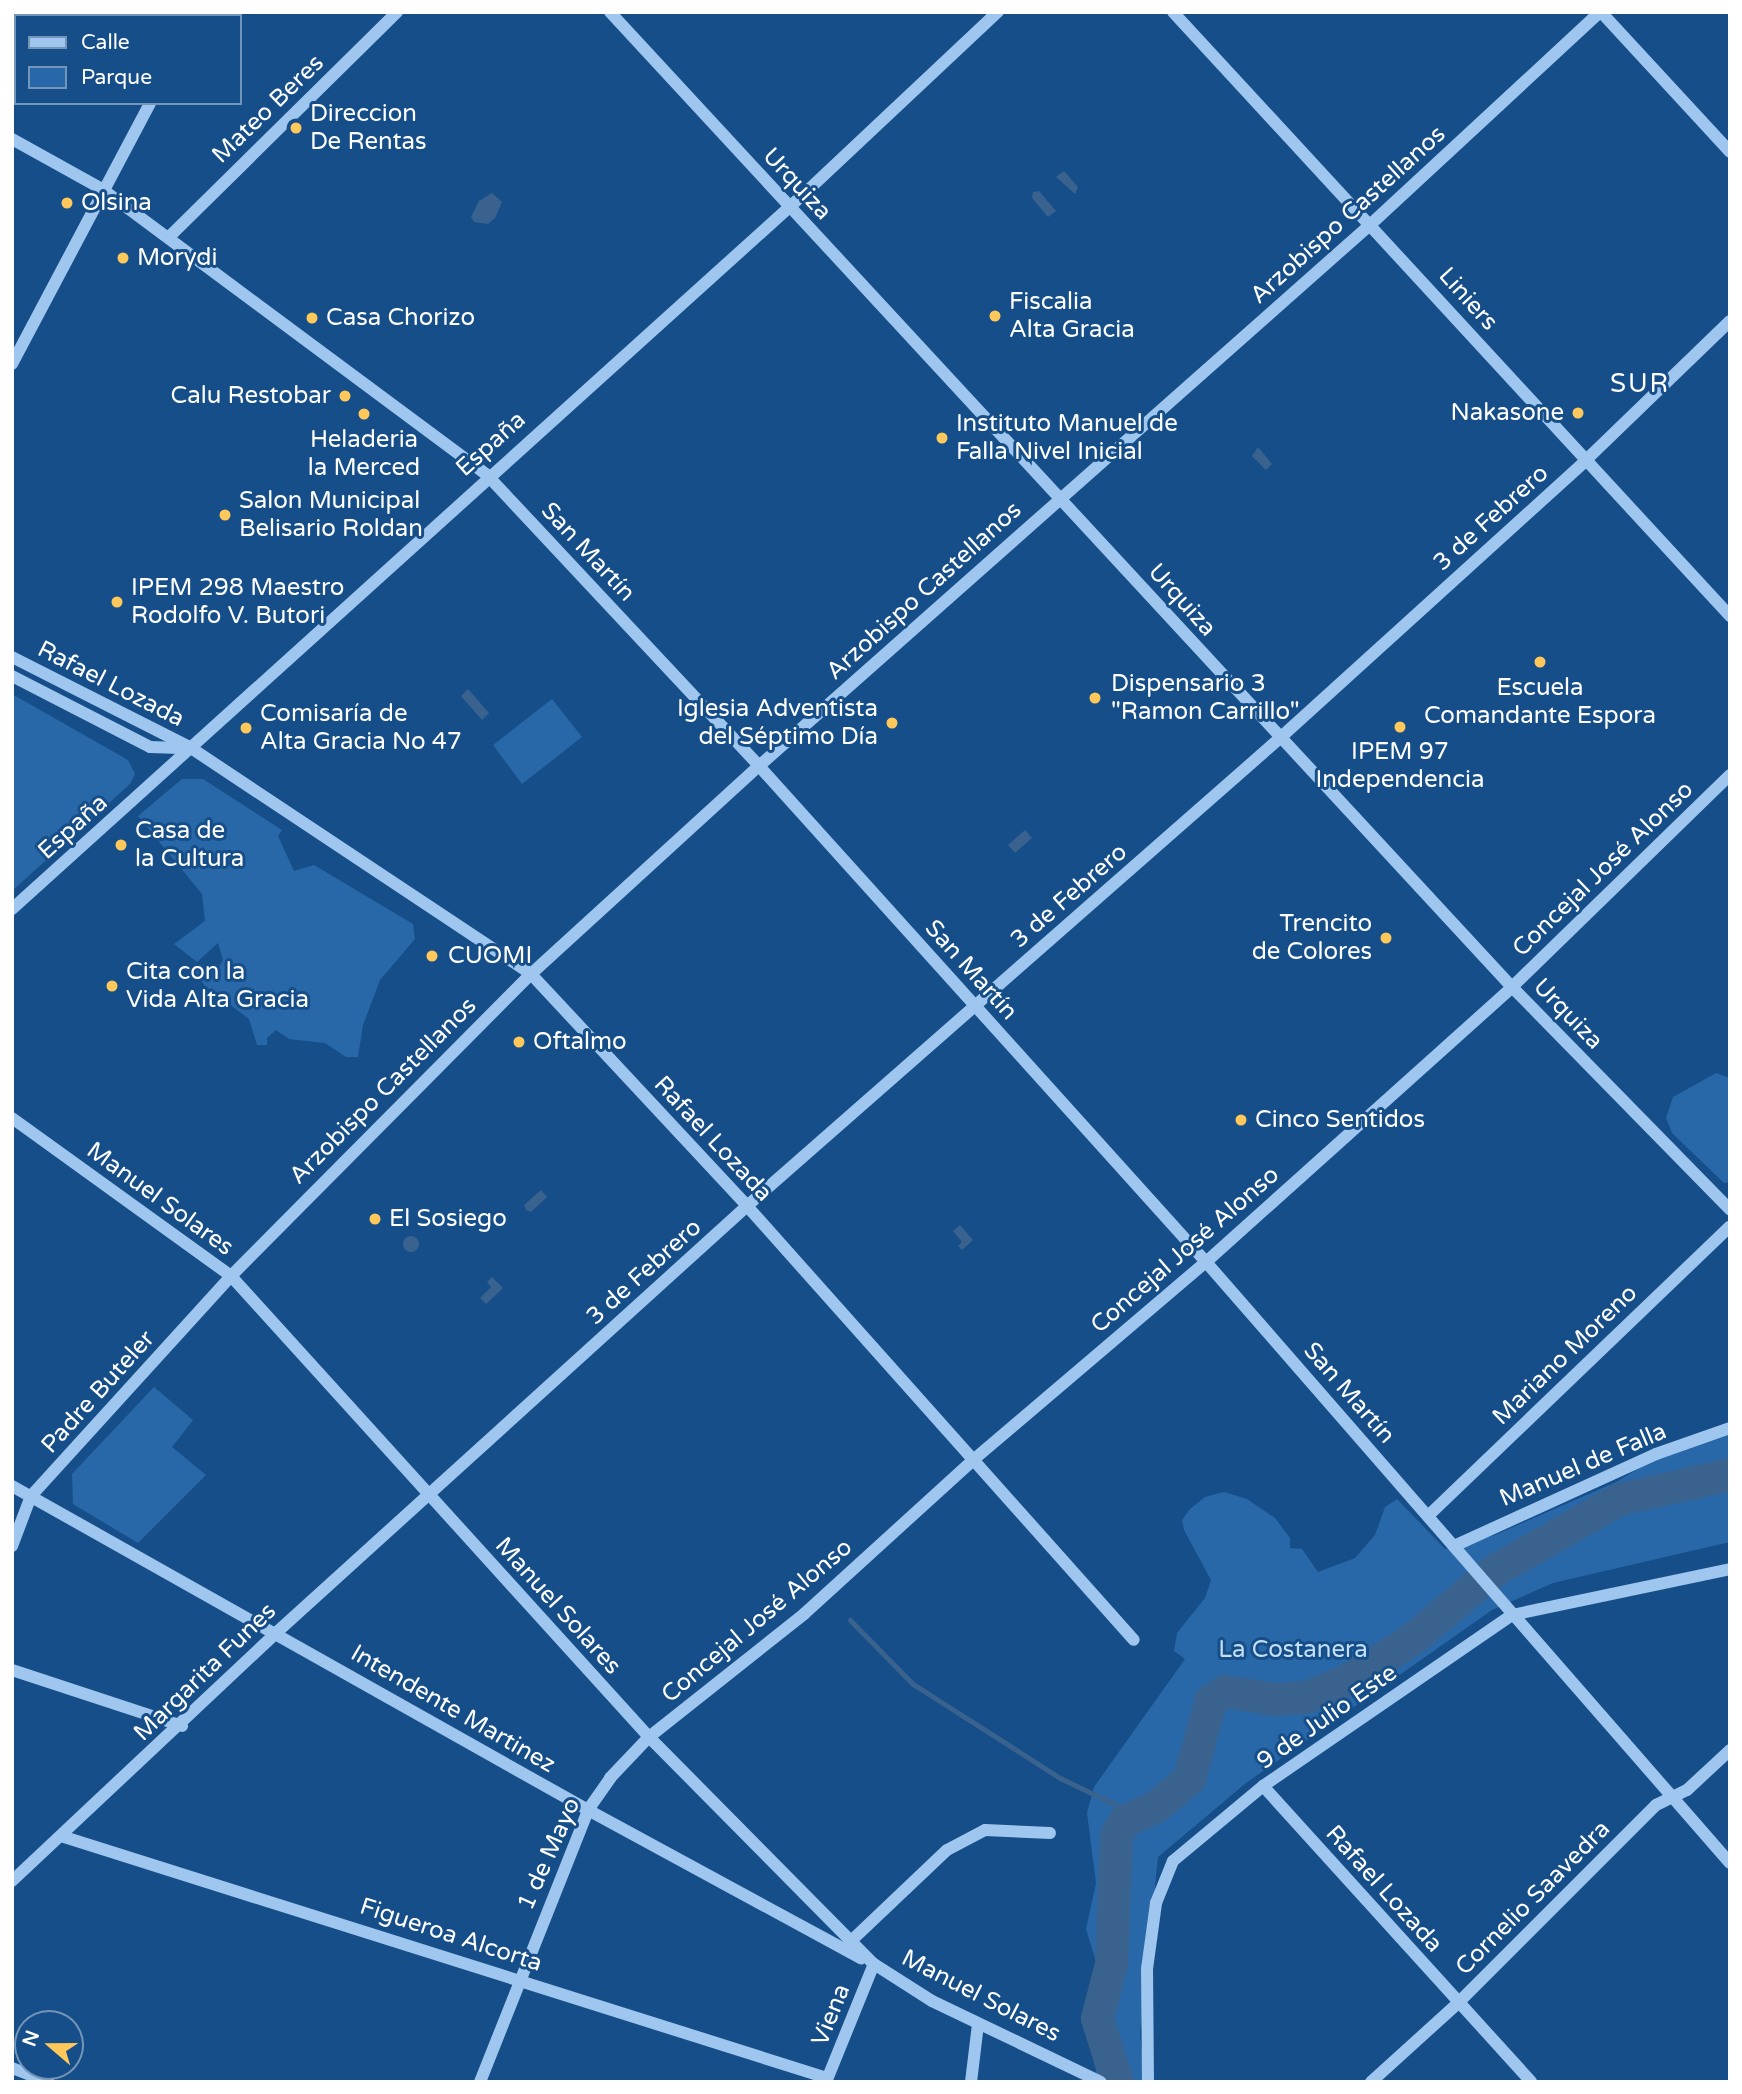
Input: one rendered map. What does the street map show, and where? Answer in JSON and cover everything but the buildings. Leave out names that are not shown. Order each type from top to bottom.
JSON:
[{"type":"street","name":"Mateo Beres","points":[[169,237],[397,12]]},
{"type":"street","name":"Urquiza","points":[[610,12],[1512,987],[1730,1210]]},
{"type":"street","name":"España","points":[[12,909],[487,475],[789,205],[998,12]]},
{"type":"street","name":"Liniers","points":[[1173,12],[1730,616]]},
{"type":"street","name":"Arzobispo Castellanos","points":[[231,1276],[531,974],[759,766],[1371,225],[1601,12]]},
{"type":"street","points":[[1601,12],[1730,152]]},
{"type":"street","points":[[12,364],[102,189],[149,105]]},
{"type":"street","name":"San Martín","points":[[12,139],[102,189],[487,475],[759,766],[1206,1262],[1429,1515],[1670,1798],[1730,1863]]},
{"type":"street","name":"3 de Febrero","points":[[428,1495],[747,1206],[1280,738],[1585,461],[1730,321]]},
{"type":"street","name":"Rafael Lozada","points":[[12,657],[191,748],[531,974],[747,1206],[1134,1640]]},
{"type":"street","name":"Rafael Lozada","points":[[12,676],[150,747],[191,748]]},
{"type":"street","name":"Concejal José Alonso","points":[[649,1737],[804,1614],[972,1461],[1206,1262],[1512,987],[1730,775]]},
{"type":"street","name":"Manuel Solares","points":[[12,1118],[231,1276],[649,1737],[874,1964],[978,2024],[1096,2080]]},
{"type":"street","name":"Mariano Moreno","points":[[1429,1515],[1730,1226]]},
{"type":"street","name":"Padre Buteler","points":[[12,1546],[31,1496],[231,1276]]},
{"type":"street","name":"Manuel de Falla","points":[[1458,1550],[1656,1454],[1730,1428]]},
{"type":"street","name":"Intendente Martinez","points":[[12,1486],[277,1632],[588,1810],[874,1964]]},
{"type":"street","name":"Margarita Funes","points":[[12,1881],[182,1726],[277,1632],[428,1495]]},
{"type":"street","name":"9 de Julio Este","points":[[1148,2082],[1147,1969],[1156,1903],[1173,1861],[1263,1786],[1510,1612],[1730,1569]]},
{"type":"street","points":[[12,1670],[182,1726]]},
{"type":"street","name":"1 de Mayo","points":[[480,2082],[588,1810],[610,1778],[649,1737]]},
{"type":"street","name":"Cornelio Saavedra","points":[[1371,2082],[1458,2003],[1656,1805],[1687,1790],[1730,1750]]},
{"type":"street","name":"Rafael Lozada","points":[[1263,1786],[1531,2082]]},
{"type":"street","points":[[851,1941],[913,1879],[947,1850],[985,1830],[1050,1833]]},
{"type":"street","name":"Figueroa Alcorta","points":[[61,1836],[519,1979],[827,2080]]},
{"type":"street","name":"Viena","points":[[827,2080],[874,1964]]},
{"type":"street","points":[[971,2082],[978,2024]]},
{"type":"street","points":[[12,2068],[48,2082]]},
{"type":"green space","points":[[12,694],[128,760],[135,774],[130,784],[12,891]]},
{"type":"green space","points":[[552,699],[582,737],[522,784],[493,745]]},
{"type":"green space","points":[[182,779],[203,779],[282,830],[278,836],[294,871],[314,865],[413,924],[415,939],[380,980],[363,1025],[358,1057],[346,1057],[325,1043],[289,1039],[276,1030],[267,1038],[267,1045],[257,1045],[249,1019],[204,985],[193,969],[202,964],[218,969],[223,960],[218,943],[197,962],[174,944],[205,921],[202,894],[138,816]]},
{"type":"green space","points":[[1716,1073],[1730,1078],[1730,1182],[1724,1183],[1672,1133],[1666,1118],[1673,1097]]},
{"type":"green space","points":[[154,1387],[193,1420],[172,1447],[206,1475],[138,1543],[73,1504],[72,1474]]},
{"type":"green space","name":"La Costanera","points":[[1730,1431],[1730,1542],[1553,1583],[1492,1610],[1246,1783],[1158,1857],[1140,2034],[1145,2082],[1098,2082],[1088,2022],[1097,1965],[1086,1929],[1096,1883],[1087,1813],[1094,1787],[1185,1659],[1174,1651],[1177,1633],[1205,1598],[1211,1580],[1184,1530],[1182,1520],[1190,1509],[1205,1497],[1224,1492],[1247,1499],[1275,1518],[1290,1538],[1290,1548],[1302,1549],[1318,1572],[1355,1558],[1375,1535],[1385,1507],[1397,1499],[1445,1549],[1495,1535],[1616,1482],[1690,1438]]},
{"type":"shaded area","points":[[1064,171],[1078,187],[1075,194],[1056,177]]},
{"type":"shaded area","points":[[1039,191],[1056,211],[1048,217],[1032,198],[1033,192]]},
{"type":"shaded area","points":[[492,193],[502,202],[495,218],[488,224],[474,222],[471,217],[479,201]]},
{"type":"shaded area","points":[[1258,447],[1272,464],[1266,470],[1252,456]]},
{"type":"shaded area","points":[[468,689],[489,713],[482,720],[461,696]]},
{"type":"shaded area","points":[[1025,830],[1032,838],[1015,853],[1008,845]]},
{"type":"shaded area","points":[[541,1190],[547,1197],[531,1212],[526,1210],[524,1205]]},
{"type":"shaded area","points":[[960,1225],[973,1240],[962,1250],[958,1246],[962,1242],[953,1231]]},
{"type":"shaded area","points":[[408,1236],[414,1236],[419,1244],[417,1250],[408,1252],[403,1247],[403,1241]]},
{"type":"shaded area","points":[[492,1277],[503,1288],[486,1304],[480,1298],[491,1287],[487,1282]]},
{"type":"waterway","points":[[1117,2082],[1097,2018],[1111,1964],[1116,1835],[1124,1821],[1156,1806],[1189,1779],[1210,1701],[1225,1691],[1275,1699],[1306,1697],[1349,1679],[1412,1639],[1493,1571],[1619,1499],[1730,1474]]},
{"type":"waterway","points":[[850,1620],[913,1684],[1060,1778],[1137,1815]]},
{"type":"place","name":"Direccion De Rentas","points":[[296,128]]},
{"type":"place","name":"Olsina","points":[[67,203]]},
{"type":"place","name":"Morydi","points":[[123,258]]},
{"type":"place","name":"Fiscalia Alta Gracia","points":[[995,316]]},
{"type":"place","name":"Casa Chorizo","points":[[312,318]]},
{"type":"place","name":"Calu Restobar","points":[[345,396]]},
{"type":"place","name":"Nakasone","points":[[1578,413]]},
{"type":"place","name":"Heladeria la Merced","points":[[364,414]]},
{"type":"place","name":"Instituto Manuel de Falla Nivel Inicial","points":[[942,438]]},
{"type":"place","name":"Salon Municipal Belisario Roldan","points":[[225,515]]},
{"type":"place","name":"IPEM 298 Maestro Rodolfo V. Butori","points":[[117,602]]},
{"type":"place","name":"Escuela Comandante Espora","points":[[1540,662]]},
{"type":"place","name":"Dispensario 3 \"Ramon Carrillo\"","points":[[1095,698]]},
{"type":"place","name":"Iglesia Adventista del Séptimo Día","points":[[892,723]]},
{"type":"place","name":"IPEM 97 Independencia","points":[[1400,727]]},
{"type":"place","name":"Comisaría de Alta Gracia No 47","points":[[246,728]]},
{"type":"place","name":"Casa de la Cultura","points":[[121,845]]},
{"type":"place","name":"Trencito de Colores","points":[[1386,938]]},
{"type":"place","name":"CUOMI","points":[[432,956]]},
{"type":"place","name":"Cita con la Vida Alta Gracia","points":[[112,986]]},
{"type":"place","name":"Oftalmo","points":[[519,1042]]},
{"type":"place","name":"Cinco Sentidos","points":[[1241,1120]]},
{"type":"place","name":"El Sosiego","points":[[375,1219]]},
{"type":"district","name":"SUR","points":[[1640,384]]}]
